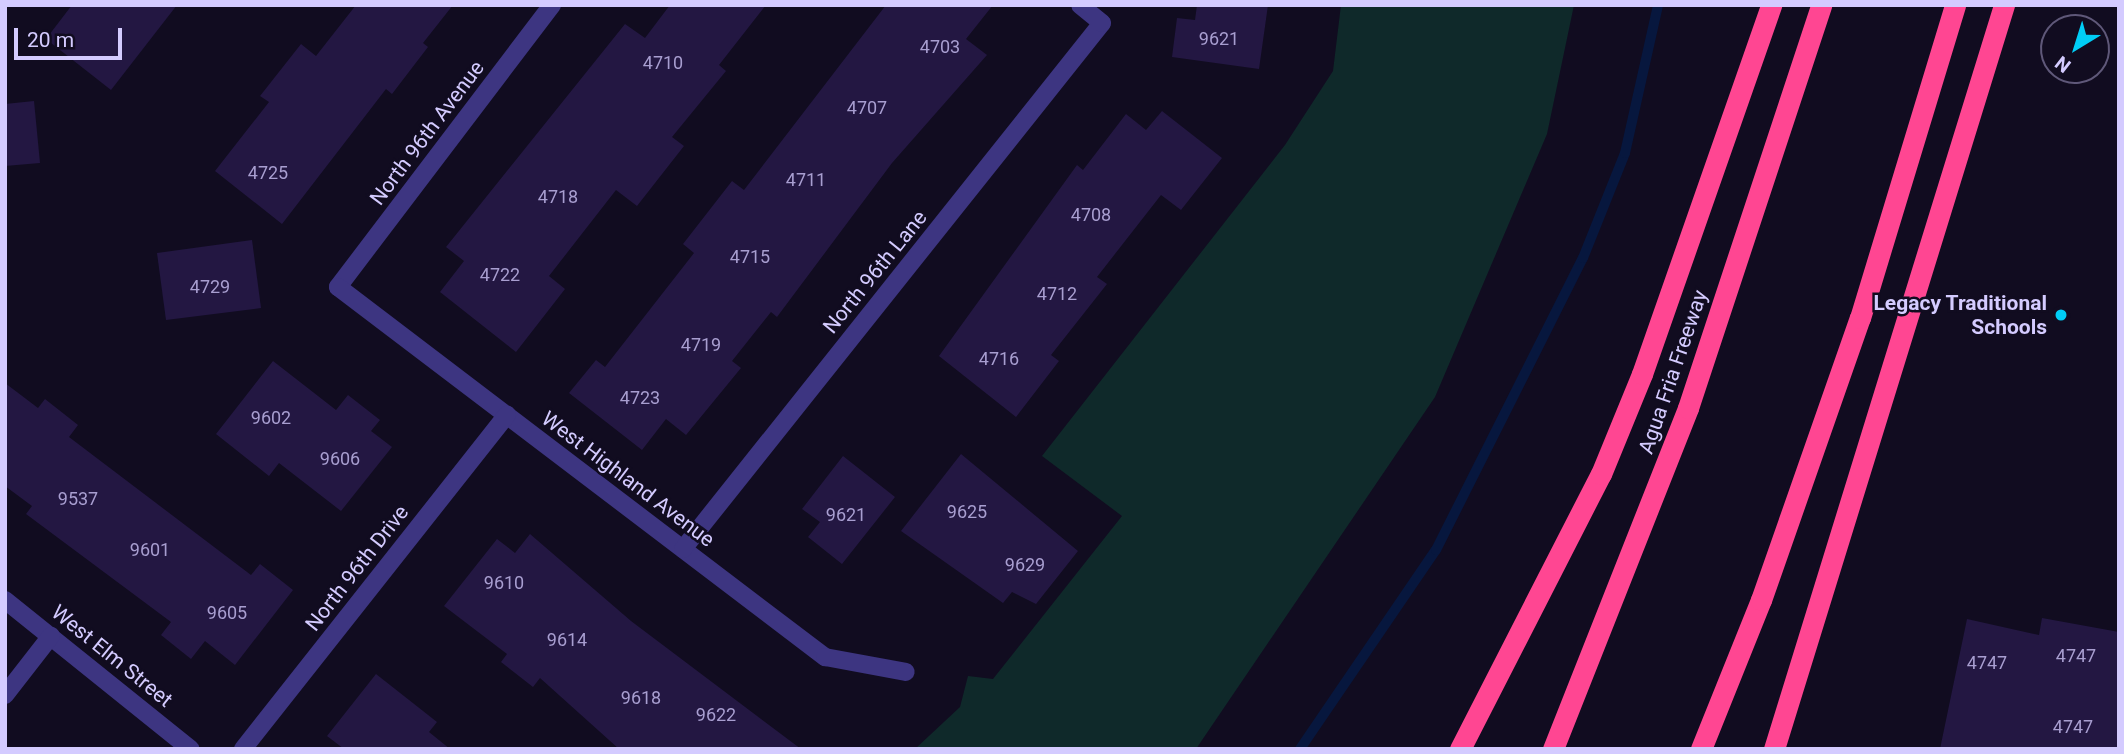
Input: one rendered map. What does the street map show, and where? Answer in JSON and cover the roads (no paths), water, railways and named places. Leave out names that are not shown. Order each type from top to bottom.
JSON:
[{"type":"highway","points":[[1461,749],[1601,474],[1637,387],[1722,161],[1771,5]]},
{"type":"highway","name":"Agua Fria Freeway","points":[[1553,749],[1688,408],[1821,5]]},
{"type":"highway","points":[[1701,749],[1762,600],[1860,318],[1955,5]]},
{"type":"highway","points":[[1773,749],[2004,5]]},
{"type":"street","name":"North 96th Avenue","points":[[338,287],[552,5]]},
{"type":"street","name":"North 96th Lane","points":[[683,549],[1102,23],[1080,5]]},
{"type":"street","name":"West Highland Avenue","points":[[338,287],[825,657],[906,672]]},
{"type":"street","name":"North 96th Drive","points":[[243,749],[506,415]]},
{"type":"street","name":"West Elm Street","points":[[5,600],[190,749]]},
{"type":"street","points":[[5,695],[51,636]]},
{"type":"waterway","points":[[1300,749],[1436,550],[1583,258],[1625,153],[1658,5]]},
{"type":"place","name":"Legacy Traditional Schools","points":[[2061,315]]}]
